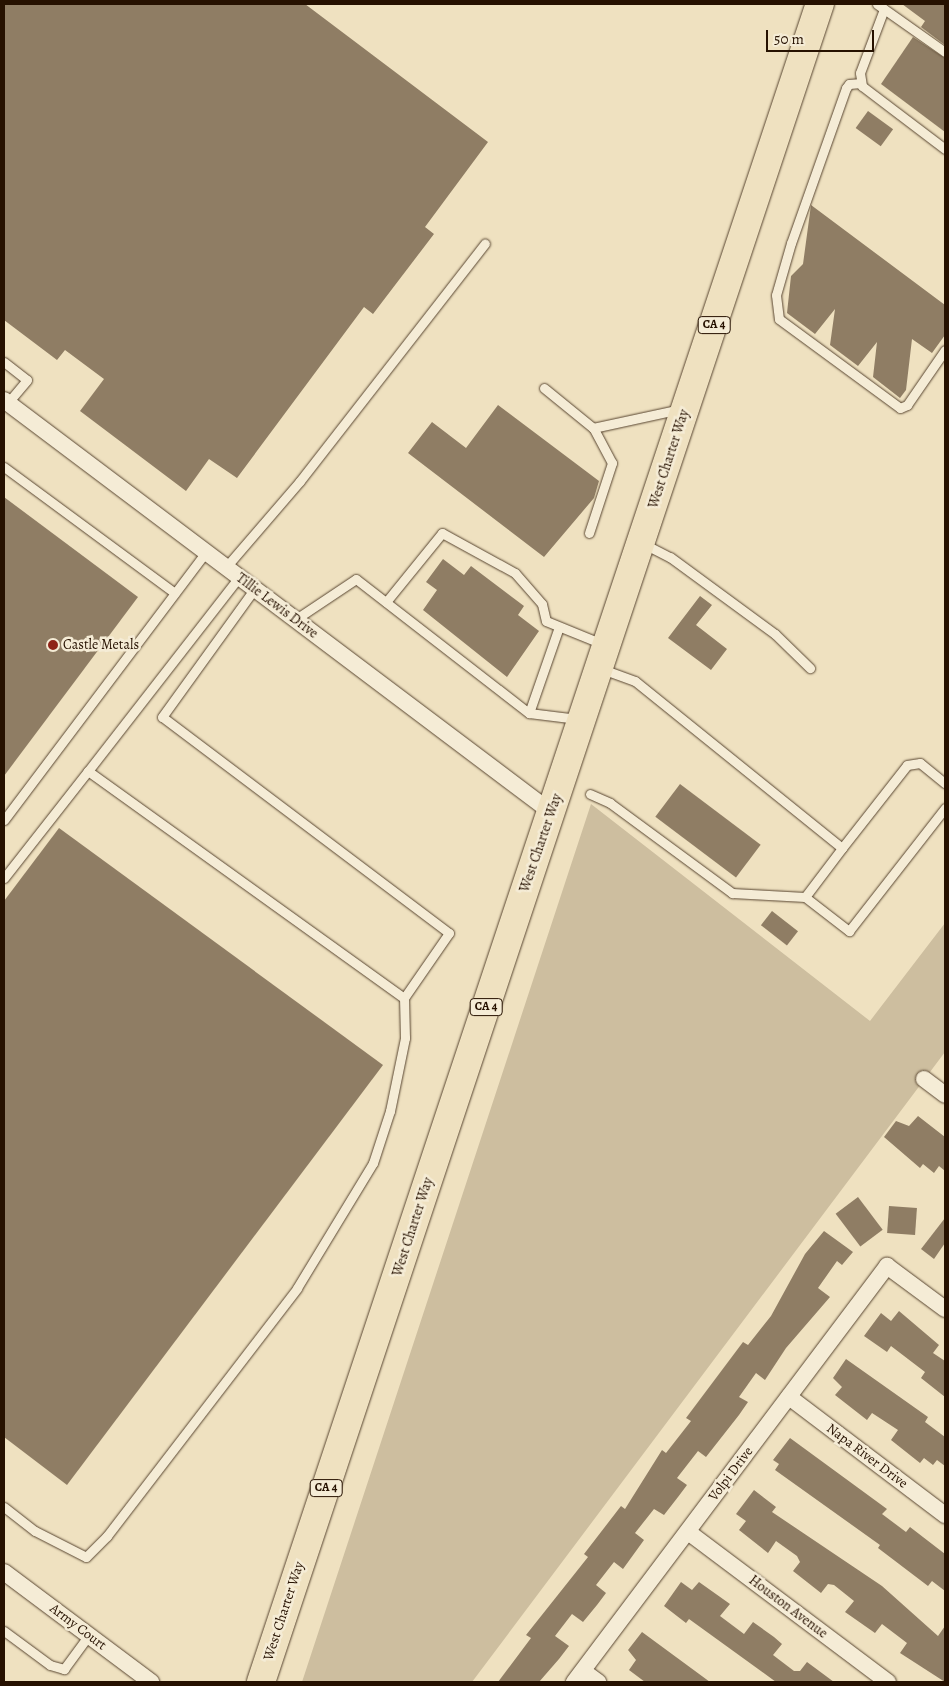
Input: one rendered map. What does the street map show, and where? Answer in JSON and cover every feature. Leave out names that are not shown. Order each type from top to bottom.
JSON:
[{"type":"highway","name":"West Charter Way","points":[[261,1682],[820,4]]},
{"type":"street","name":"Tillie Lewis Drive","points":[[6,402],[551,812]]},
{"type":"street","points":[[924,1079],[945,1095]]},
{"type":"street","name":"Volpi Drive","points":[[579,1677],[887,1266],[945,1309]]},
{"type":"street","name":"Napa River Drive","points":[[788,1397],[945,1515]]},
{"type":"street","name":"Houston Avenue","points":[[688,1532],[888,1682]]},
{"type":"street","name":"Army Court","points":[[4,1572],[151,1682]]},
{"type":"street","points":[[579,1677],[598,1682]]},
{"type":"lane","points":[[861,83],[860,73],[880,6],[945,52]]},
{"type":"lane","points":[[945,149],[861,83],[849,84],[791,243],[776,295],[779,320],[894,407],[907,405],[945,350]]},
{"type":"lane","points":[[226,566],[300,481],[485,243]]},
{"type":"lane","points":[[4,362],[27,380],[6,402]]},
{"type":"lane","points":[[544,388],[593,428],[612,463],[590,533]]},
{"type":"lane","points":[[593,428],[686,408]]},
{"type":"lane","points":[[4,467],[175,593]]},
{"type":"lane","points":[[386,602],[442,533],[515,573],[542,604],[546,621],[559,627],[604,657],[842,848]]},
{"type":"lane","points":[[642,542],[670,557],[775,634],[810,668]]},
{"type":"lane","points":[[4,820],[206,552]]},
{"type":"lane","points":[[4,878],[239,577]]},
{"type":"lane","points":[[296,620],[356,579],[529,713],[583,720]]},
{"type":"lane","points":[[4,1507],[35,1531],[86,1557],[107,1536],[297,1288],[373,1163],[390,1111],[405,1038],[404,998],[449,932],[162,717],[255,588]]},
{"type":"lane","points":[[529,713],[559,627]]},
{"type":"lane","points":[[804,897],[907,765],[920,763],[945,783]]},
{"type":"lane","points":[[88,771],[404,998]]},
{"type":"lane","points":[[590,794],[610,802],[732,893],[804,897],[849,931],[945,808]]},
{"type":"lane","points":[[4,1631],[56,1668],[70,1667],[89,1635]]},
{"type":"shaded area","points":[[591,804],[870,1021],[945,923],[945,1052],[472,1682],[302,1682]]},
{"type":"building","points":[[4,4],[305,4],[488,142],[425,227],[434,234],[373,314],[364,307],[237,478],[209,459],[186,491],[80,411],[104,379],[65,350],[57,360],[4,320]]},
{"type":"building","points":[[902,4],[945,4],[945,45],[921,27],[925,21]]},
{"type":"building","points":[[913,37],[945,58],[945,132],[881,84]]},
{"type":"building","points":[[868,111],[893,129],[881,146],[856,128]]},
{"type":"building","points":[[811,205],[945,305],[945,335],[932,353],[912,339],[906,390],[900,398],[873,377],[877,342],[858,366],[830,345],[835,309],[815,334],[787,313],[791,276],[803,264]]},
{"type":"building","points":[[498,405],[599,481],[594,498],[544,557],[408,453],[432,422],[466,448]]},
{"type":"building","name":"Castle Metals","points":[[4,497],[138,597],[4,776]]},
{"type":"building","points":[[443,559],[464,575],[471,566],[524,606],[518,615],[539,631],[507,677],[423,610],[437,590],[426,582]]},
{"type":"building","points":[[700,596],[712,605],[696,625],[727,649],[711,670],[668,638]]},
{"type":"building","points":[[680,784],[761,845],[736,878],[655,817]]},
{"type":"building","points":[[59,828],[383,1065],[67,1485],[4,1437],[4,901]]},
{"type":"building","points":[[772,911],[798,931],[787,946],[761,925]]},
{"type":"building","points":[[918,1116],[945,1137],[945,1171],[939,1166],[934,1173],[923,1164],[920,1168],[884,1137],[896,1121],[909,1126]]},
{"type":"building","points":[[858,1197],[883,1230],[860,1247],[836,1214]]},
{"type":"building","points":[[889,1206],[917,1208],[915,1235],[887,1233]]},
{"type":"building","points":[[945,1218],[945,1243],[934,1259],[921,1249]]},
{"type":"building","points":[[824,1231],[853,1252],[842,1265],[837,1261],[818,1288],[830,1297],[786,1348],[765,1380],[756,1373],[739,1397],[748,1402],[739,1415],[706,1457],[698,1451],[677,1478],[687,1485],[678,1497],[664,1515],[654,1509],[635,1533],[644,1540],[623,1569],[614,1562],[596,1585],[606,1593],[597,1605],[583,1622],[572,1614],[555,1636],[569,1646],[559,1659],[539,1682],[498,1682],[531,1638],[526,1635],[588,1557],[584,1554],[621,1506],[625,1509],[662,1450],[666,1453],[691,1421],[686,1418],[743,1342],[748,1345],[771,1316],[805,1254]]},
{"type":"building","points":[[899,1311],[939,1345],[933,1353],[945,1361],[945,1397],[921,1378],[925,1372],[891,1346],[887,1352],[864,1336],[881,1313],[891,1321]]},
{"type":"building","points":[[846,1359],[928,1417],[925,1422],[945,1437],[945,1466],[937,1460],[933,1465],[924,1458],[920,1463],[891,1440],[898,1430],[872,1413],[867,1420],[835,1395],[842,1387],[833,1378]]},
{"type":"building","points":[[790,1438],[887,1509],[882,1514],[906,1532],[910,1527],[945,1554],[945,1591],[932,1581],[928,1586],[878,1548],[880,1545],[775,1470],[779,1464],[773,1460]]},
{"type":"building","points":[[754,1490],[776,1507],[772,1512],[882,1586],[938,1636],[945,1626],[945,1682],[900,1653],[907,1643],[882,1624],[875,1633],[845,1612],[854,1601],[834,1585],[828,1584],[821,1593],[793,1571],[800,1562],[797,1556],[776,1541],[768,1553],[739,1530],[746,1521],[736,1514]]},
{"type":"building","points":[[681,1582],[692,1590],[699,1582],[730,1604],[720,1616],[744,1634],[753,1622],[774,1637],[782,1644],[773,1655],[794,1671],[800,1671],[807,1662],[834,1682],[776,1682],[689,1619],[686,1623],[664,1606]]},
{"type":"building","points":[[642,1632],[710,1682],[645,1682],[629,1670],[636,1660],[628,1650]]},
{"type":"place","name":"Castle Metals","points":[[53,645]]}]
